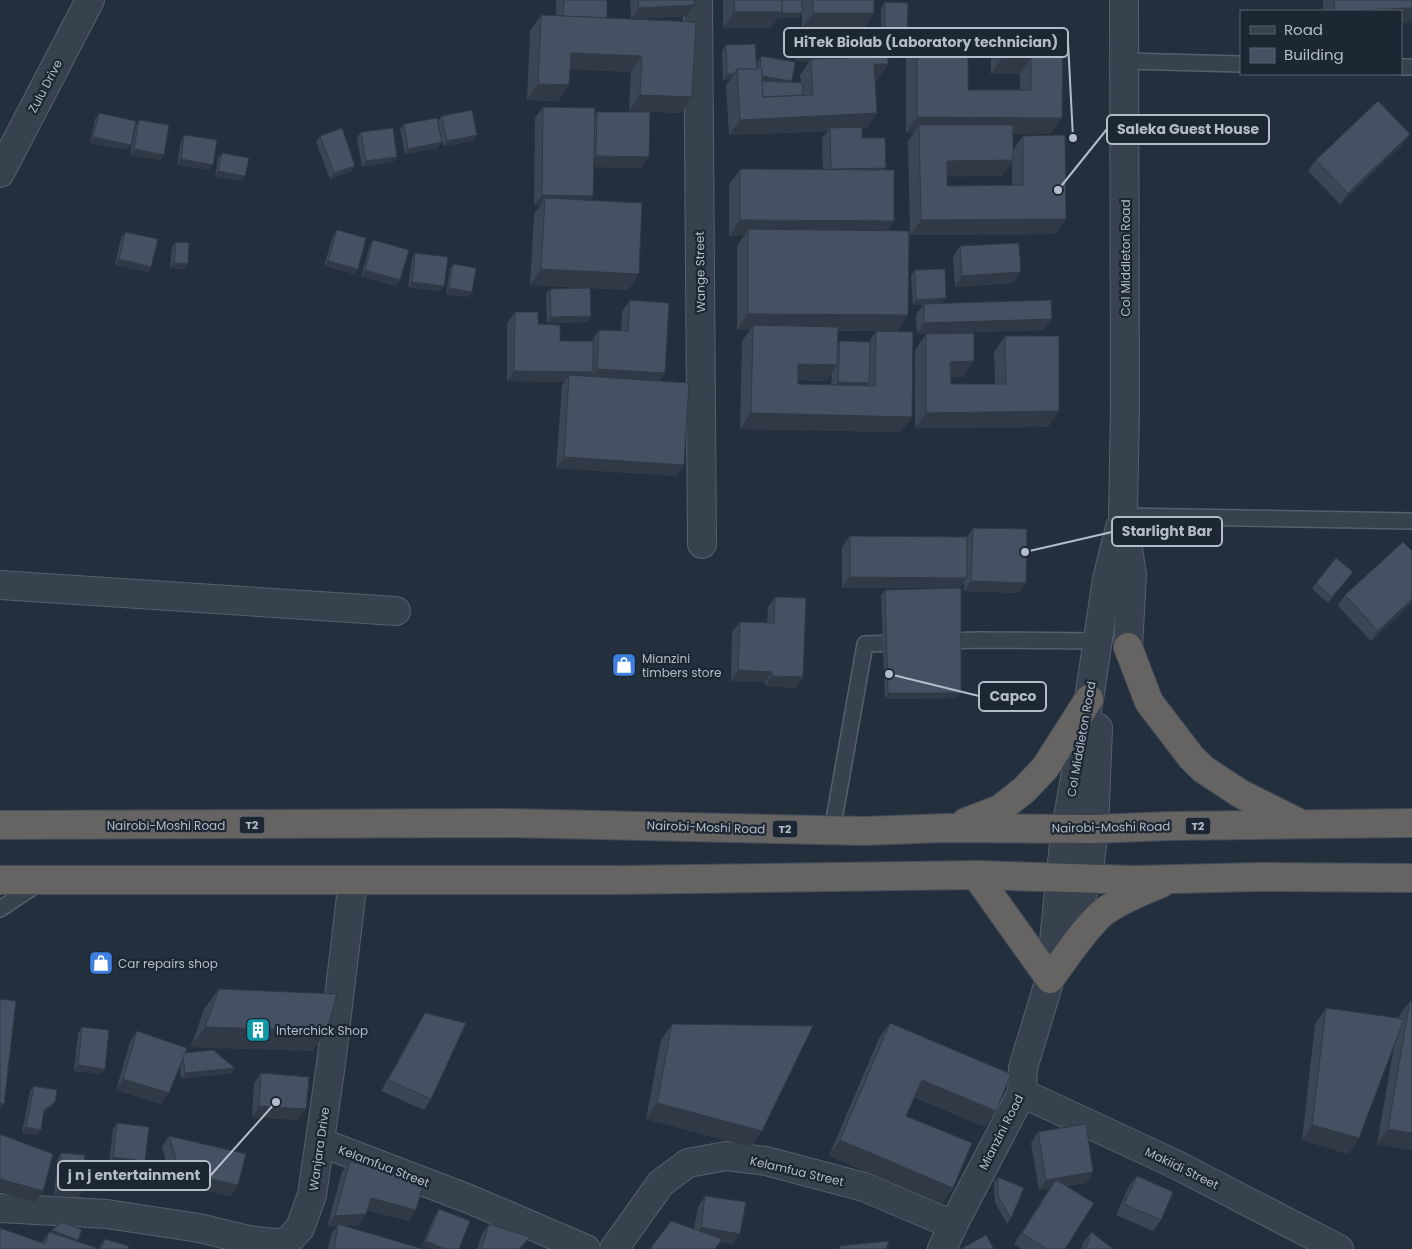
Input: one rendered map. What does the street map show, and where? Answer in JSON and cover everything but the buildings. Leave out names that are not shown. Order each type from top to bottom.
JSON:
[{"type":"highway","points":[[1128,647],[1149,702],[1191,757],[1204,769],[1241,794],[1302,824]]},
{"type":"highway","points":[[945,828],[967,822],[1000,809],[1024,790],[1045,768],[1089,698]]},
{"type":"highway","name":"Nairobi-Moshi Road","points":[[0,825],[503,823],[832,831],[945,828],[1094,829],[1412,823]]},
{"type":"highway","points":[[976,875],[1050,979],[1077,941],[1102,914],[1143,890],[1171,880]]},
{"type":"highway","points":[[0,880],[617,880],[976,875],[1171,880],[1257,877],[1412,878]]},
{"type":"street","name":"Zulu Drive","points":[[0,173],[90,0]]},
{"type":"street","name":"Wange Street","points":[[698,0],[702,544]]},
{"type":"street","name":"Col Middleton Road","points":[[1124,0],[1125,407],[1123,516],[1132,575],[1128,647]]},
{"type":"street","name":"Col Middleton Road","points":[[1050,979],[1059,900],[1059,877],[1066,829],[1107,579],[1123,516]]},
{"type":"street","points":[[0,585],[396,611]]},
{"type":"street","name":"Col Middleton Road","points":[[1050,979],[1088,878],[1094,829],[1104,601]]},
{"type":"street","points":[[1104,601],[1128,647]]},
{"type":"street","name":"Wanjara Drive","points":[[0,1208],[107,1214],[199,1228],[249,1240],[286,1245],[300,1228],[312,1195],[353,880]]},
{"type":"street","name":"Mianzini Road","points":[[948,1237],[1022,1093],[1023,1068],[1050,979]]},
{"type":"street","name":"Makiidi Street","points":[[1022,1093],[1175,1164],[1339,1249]]},
{"type":"street","name":"Kelamfua Street","points":[[320,1142],[469,1199],[586,1249]]},
{"type":"street","name":"Kelamfua Street","points":[[614,1249],[661,1183],[688,1163],[726,1156],[766,1161],[864,1187],[948,1237]]},
{"type":"lane","points":[[1125,61],[1240,64]]},
{"type":"lane","points":[[1123,516],[1412,521]]},
{"type":"lane","points":[[931,642],[978,640],[1098,641]]},
{"type":"lane","points":[[832,831],[865,644],[912,642]]},
{"type":"lane","points":[[0,909],[44,880]]},
{"type":"place","name":"HiTek Biolab (Laboratory technician)","points":[[1073,138]]},
{"type":"place","name":"Saleka Guest House","points":[[1058,190]]},
{"type":"place","name":"Starlight Bar","points":[[1025,552]]},
{"type":"place","name":"Mianzini timbers store","points":[[624,665]]},
{"type":"place","name":"Capco","points":[[889,674]]},
{"type":"place","name":"Car repairs shop","points":[[101,963]]},
{"type":"place","name":"Interchick Shop","points":[[258,1030]]},
{"type":"place","name":"j n j entertainment","points":[[276,1102]]}]
